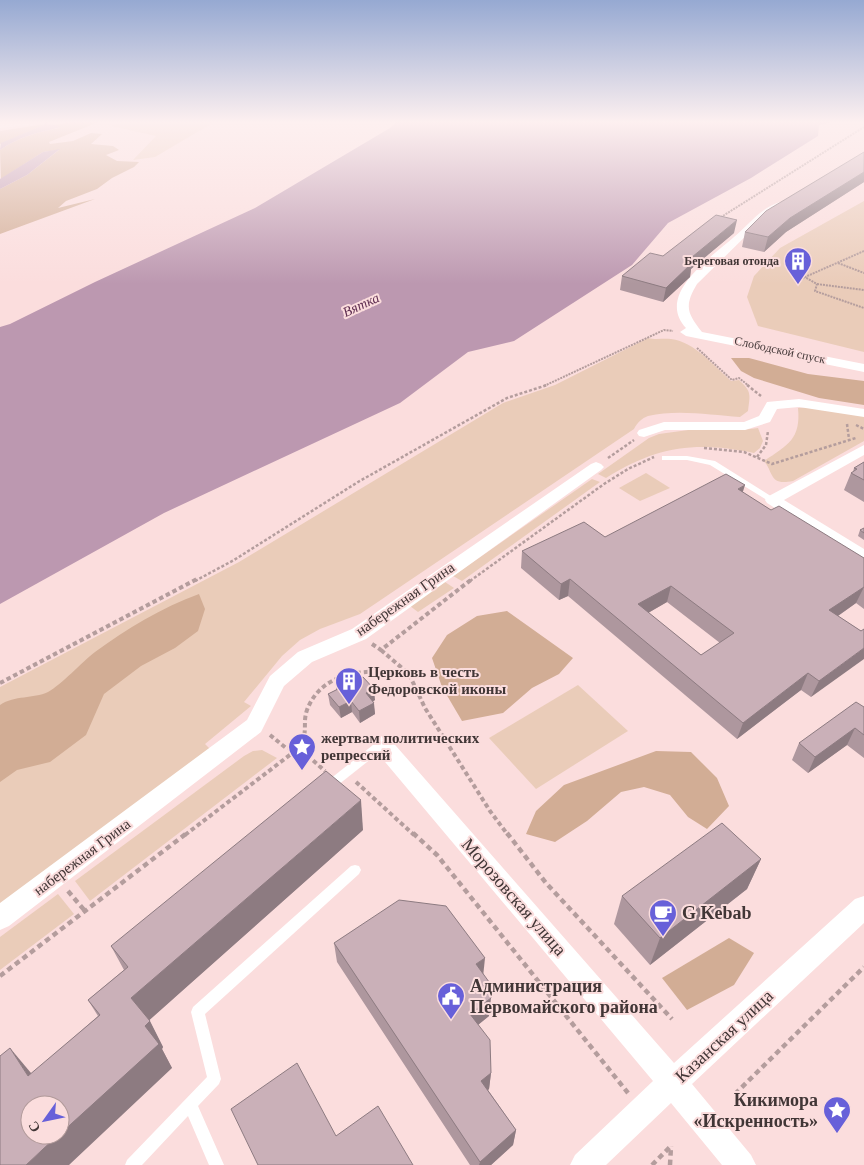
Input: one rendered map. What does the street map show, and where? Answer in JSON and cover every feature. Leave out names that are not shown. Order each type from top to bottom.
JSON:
[{"type":"street","points":[[697,333],[686,325],[683,315],[682,305],[687,290],[703,270],[740,238],[758,219],[790,199]]},
{"type":"street","name":"Слободской спуск","points":[[682,332],[697,333],[864,368]]},
{"type":"street","points":[[644,433],[664,426],[745,426],[764,419],[772,405],[799,404],[864,413]]},
{"type":"street","points":[[864,449],[773,500],[864,557]]},
{"type":"street","name":"набережная Грина","points":[[0,918],[254,726],[277,680],[290,668],[305,657],[325,647],[359,634],[596,467]]},
{"type":"street","name":"Морозовская улица","points":[[382,744],[674,1083],[741,1165]]},
{"type":"street","name":"Казанская улица","points":[[585,1165],[674,1083],[702,1054],[864,907]]},
{"type":"lane","points":[[664,456],[712,463],[773,500]]},
{"type":"lane","points":[[321,791],[382,744]]},
{"type":"lane","points":[[132,1165],[214,1079],[198,1012],[355,870]]},
{"type":"lane","points":[[190,1104],[217,1165]]},
{"type":"path","points":[[716,220],[788,175]]},
{"type":"path","points":[[800,280],[864,251]]},
{"type":"path","points":[[837,262],[864,273]]},
{"type":"path","points":[[805,277],[817,284],[864,290]]},
{"type":"path","points":[[817,284],[817,289],[813,291],[864,308]]},
{"type":"path","points":[[0,683],[234,560],[358,482],[507,398],[555,382],[664,330]]},
{"type":"path","points":[[696,347],[732,380],[739,378],[756,392]]},
{"type":"path","points":[[849,439],[848,424],[864,429]]},
{"type":"path","points":[[596,467],[644,433]]},
{"type":"path","points":[[702,448],[725,449],[757,456],[772,464],[849,439],[864,437]]},
{"type":"path","points":[[757,456],[764,450]]},
{"type":"path","points":[[381,650],[461,586],[606,482],[632,466],[664,456]]},
{"type":"path","points":[[359,634],[409,674],[425,708],[495,818],[552,890],[672,1019]]},
{"type":"path","points":[[0,976],[299,748],[306,733],[306,713],[313,697],[327,683],[344,675],[366,670],[409,674]]},
{"type":"path","points":[[272,736],[286,748],[299,748],[336,781],[352,778],[437,855],[632,1098]]},
{"type":"path","points":[[66,889],[85,911]]},
{"type":"path","points":[[735,1094],[864,967]]},
{"type":"path","points":[[652,1165],[671,1146],[670,1165]]},
{"type":"shaded area","points":[[26,175],[117,175],[97,189],[66,201],[58,208],[95,199],[0,234],[0,189]]},
{"type":"shaded area","points":[[864,201],[864,352],[758,326],[747,297],[754,276],[780,248]]},
{"type":"shaded area","points":[[648,338],[680,341],[704,356],[731,381],[739,380],[749,394],[748,411],[740,417],[671,413],[646,417],[634,429],[360,614],[320,629],[300,640],[282,656],[244,702],[251,706],[205,744],[213,752],[0,905],[0,687],[239,562],[503,403],[555,385]]},
{"type":"shaded area","points":[[731,358],[749,358],[808,374],[864,381],[864,405],[819,398],[754,378],[741,371]]},
{"type":"shaded area","points":[[810,407],[864,415],[864,441],[793,481],[780,482],[773,477],[764,461],[786,445],[795,434],[798,408]]},
{"type":"shaded area","points":[[703,428],[742,430],[758,428],[763,441],[760,448],[754,453],[714,447],[677,449],[642,459],[606,478],[598,474],[649,438],[659,434]]},
{"type":"shaded area","points":[[646,473],[670,488],[640,501],[619,488]]},
{"type":"shaded area","points":[[592,479],[600,482],[462,581],[453,576]]},
{"type":"shaded area","points":[[445,582],[454,588],[418,612],[410,606]]},
{"type":"shaded area","points":[[199,594],[205,609],[198,631],[175,648],[141,666],[104,694],[86,735],[50,762],[17,770],[0,782],[0,705],[12,700],[48,692],[95,652],[120,635],[158,612]]},
{"type":"shaded area","points":[[507,611],[573,658],[559,674],[532,688],[503,713],[462,721],[442,687],[432,658],[447,635],[477,616]]},
{"type":"shaded area","points":[[578,685],[628,731],[536,789],[489,738]]},
{"type":"shaded area","points":[[262,750],[277,758],[90,901],[75,881],[244,756],[253,751]]},
{"type":"shaded area","points":[[656,751],[691,752],[717,778],[729,806],[707,829],[688,817],[670,795],[644,787],[621,792],[587,821],[555,842],[526,834],[536,811],[564,785]]},
{"type":"shaded area","points":[[58,894],[74,914],[0,970],[0,937]]},
{"type":"shaded area","points":[[729,938],[754,953],[734,985],[687,1010],[662,978]]},
{"type":"water","points":[[6,175],[26,175],[0,189],[0,179]]},
{"type":"water","name":"Вятка","points":[[310,175],[755,175],[668,223],[632,265],[514,341],[468,352],[400,403],[164,513],[0,604],[0,327],[10,324],[95,282],[255,208]]},
{"type":"building","points":[[825,175],[859,175],[790,218],[768,237],[745,232],[766,211]]},
{"type":"building","points":[[716,215],[737,220],[686,262],[692,263],[666,288],[622,276],[650,253],[663,256]]},
{"type":"building","points":[[864,462],[864,480],[851,473],[857,469],[854,468]]},
{"type":"building","points":[[726,474],[745,485],[738,489],[771,510],[779,506],[864,558],[864,587],[829,610],[861,631],[864,629],[864,648],[819,681],[808,673],[743,723],[570,579],[561,584],[522,551],[584,522],[605,537]],"holes":[[[671,586],[734,633],[701,655],[638,604]]]},
{"type":"building","points":[[350,676],[355,681],[363,677],[374,689],[366,693],[374,703],[359,711],[351,701],[339,707],[328,694],[340,688],[336,683]]},
{"type":"building","points":[[856,702],[864,707],[864,735],[855,728],[815,757],[799,743]]},
{"type":"building","points":[[326,771],[361,800],[131,998],[150,1021],[145,1026],[159,1044],[70,1125],[70,1095],[20,1095],[20,1145],[47,1145],[26,1165],[0,1165],[0,1056],[10,1048],[28,1076],[100,1015],[88,1000],[128,967],[111,946]]},
{"type":"building","points":[[722,823],[761,859],[660,938],[622,896]]},
{"type":"building","points":[[399,900],[446,906],[485,958],[476,964],[492,986],[491,998],[470,1014],[490,1040],[491,1073],[481,1081],[516,1130],[480,1162],[334,943]]},
{"type":"building","points":[[297,1063],[336,1136],[378,1106],[413,1165],[258,1165],[231,1109]]},
{"type":"place","name":"Береговая отонда","points":[[798,285]]},
{"type":"place","name":"Церковь в честь Федоровской иконы","points":[[349,705]]},
{"type":"place","name":"жертвам политических репрессий","points":[[302,771]]},
{"type":"place","name":"G Kebab","points":[[663,937]]},
{"type":"place","name":"Администрация Первомайского района","points":[[451,1020]]},
{"type":"place","name":"Кикимора «Искренность»","points":[[837,1134]]}]
